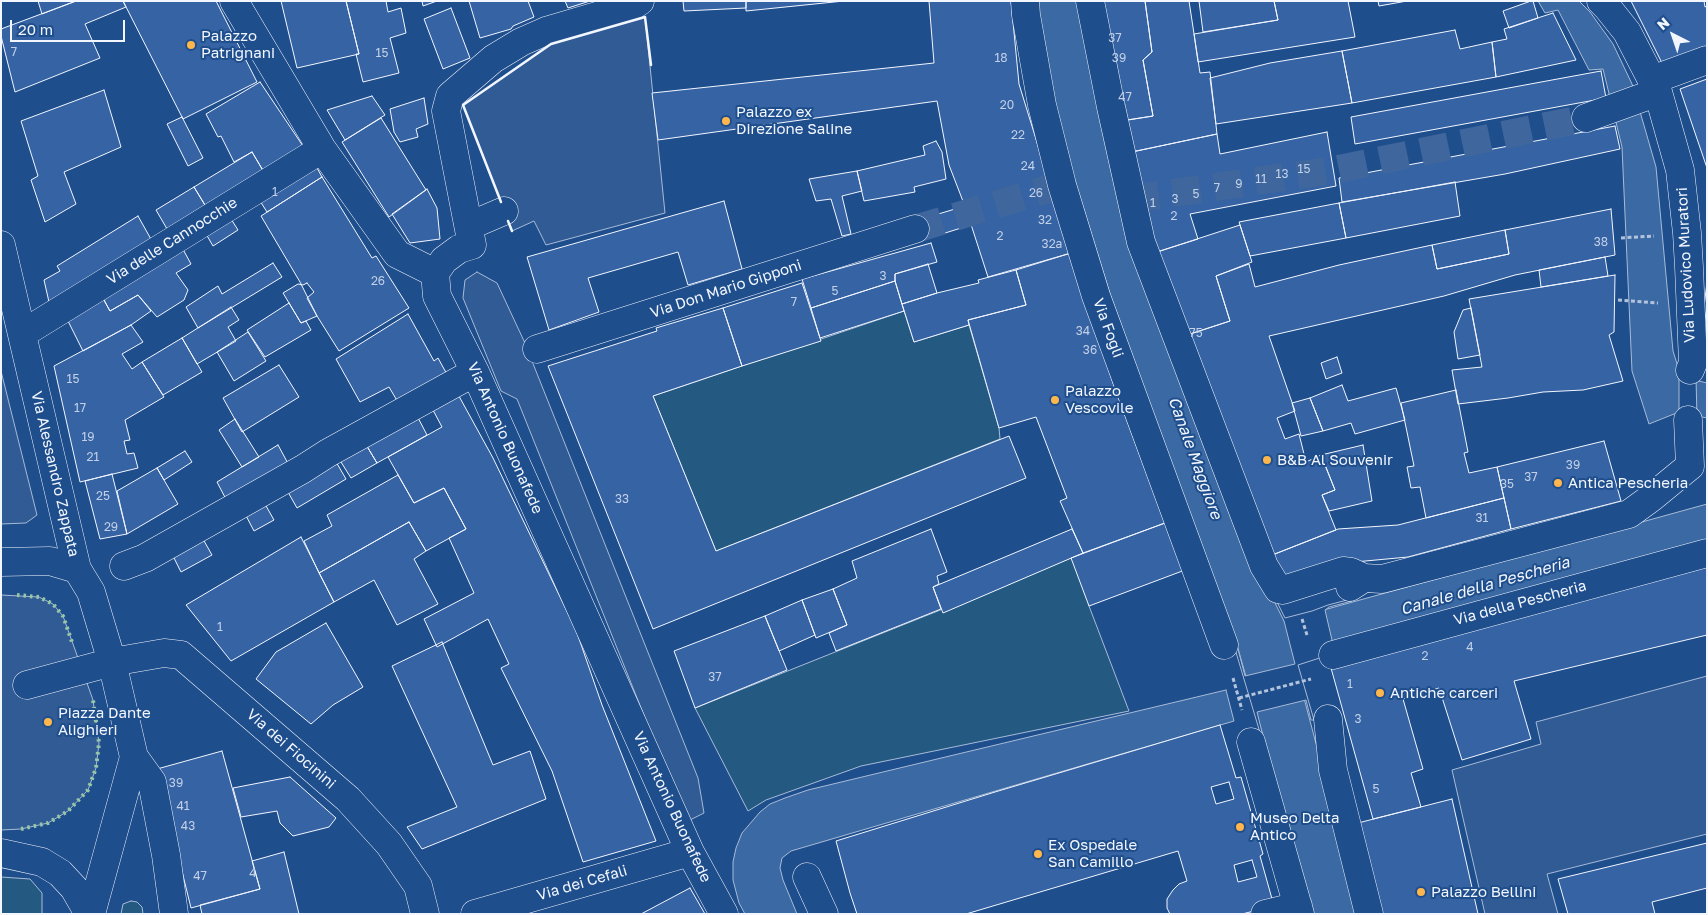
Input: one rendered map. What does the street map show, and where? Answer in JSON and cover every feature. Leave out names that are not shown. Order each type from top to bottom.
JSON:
[{"type":"street","points":[[234,1],[322,149],[397,254],[435,273],[444,260],[458,249],[472,246],[446,111],[450,96],[492,59],[521,42],[546,31],[634,5],[640,1]]},
{"type":"street","name":"Via Fogli","points":[[1025,1],[1042,105],[1058,186],[1096,296],[1224,645]]},
{"type":"street","points":[[1090,1],[1110,107],[1141,242],[1264,566],[1278,589],[1282,590],[1343,571],[1351,572],[1356,583],[1382,579],[1629,514],[1698,465],[1688,420]]},
{"type":"street","name":"Via Ludovico Muratori","points":[[1601,1],[1627,32],[1655,86],[1681,179],[1687,233],[1696,368]]},
{"type":"street","points":[[1586,118],[1707,60]]},
{"type":"street","name":"Via delle Cannocchie","points":[[22,334],[322,149]]},
{"type":"street","points":[[469,226],[504,210]]},
{"type":"street","name":"Via Don Mario Gipponi","points":[[537,349],[915,229]]},
{"type":"street","name":"Via Alessandro Zappata","points":[[1,244],[77,568],[92,592],[112,662],[134,757],[152,782],[166,855],[174,914]]},
{"type":"street","name":"Via Antonio Buonafede","points":[[435,273],[436,296],[475,372],[690,852],[724,914]]},
{"type":"street","points":[[124,566],[144,558],[475,372]]},
{"type":"street","name":"Via della Pescheria","points":[[1333,655],[1707,553]]},
{"type":"street","points":[[1,562],[50,561],[77,568]]},
{"type":"street","name":"Via dei Fiocinini","points":[[27,684],[112,662],[164,652],[181,655],[348,799],[389,844],[418,886],[426,914]]},
{"type":"street","points":[[1328,719],[1333,770],[1369,914]]},
{"type":"street","points":[[1250,742],[1299,910],[1265,914]]},
{"type":"street","name":"Via Alessandro Zappata","points":[[90,914],[134,757]]},
{"type":"street","name":"Via dei Cefali","points":[[475,914],[690,852]]},
{"type":"street","points":[[1,853],[42,862],[60,873],[74,888],[90,914]]},
{"type":"street","points":[[807,876],[824,914]]},
{"type":"path","points":[[1621,238],[1659,236]]},
{"type":"path","points":[[1618,300],[1662,303]]},
{"type":"path","points":[[1233,679],[1244,715]]},
{"type":"path","points":[[1239,698],[1304,681]]},
{"type":"shaded area","points":[[645,17],[665,213],[546,245],[534,221],[512,231],[463,105],[551,44]]},
{"type":"shaded area","points":[[477,272],[497,283],[524,341],[698,778],[704,813],[690,820],[678,800],[517,399],[501,391],[463,298],[465,280]]},
{"type":"shaded area","points":[[904,311],[914,342],[969,325],[999,428],[1000,439],[716,551],[653,396]]},
{"type":"shaded area","points":[[1,371],[37,515],[26,523],[1,524]]},
{"type":"shaded area","points":[[1083,553],[1089,606],[1129,711],[861,766],[766,800],[748,811],[695,708]]},
{"type":"shaded area","name":"Piazza Dante Alighieri","points":[[1,595],[39,597],[53,604],[63,616],[93,700],[99,743],[96,768],[88,790],[68,811],[48,823],[21,829],[1,830]]},
{"type":"shaded area","points":[[1707,676],[1707,834],[1547,874],[1558,914],[1485,914],[1452,770],[1541,744],[1536,722]]},
{"type":"shaded area","points":[[1,877],[30,879],[42,893],[42,914],[1,914]]},
{"type":"shaded area","points":[[131,901],[137,902],[142,907],[143,914],[121,914],[123,904]]},
{"type":"water","points":[[1035,1],[1083,1],[1112,157],[1284,621],[1707,504],[1707,541],[1295,664],[1361,914],[1310,914],[1235,638],[1111,297],[1055,117]]},
{"type":"water","points":[[1538,1],[1579,1],[1590,12],[1613,44],[1632,84],[1656,167],[1673,351],[1679,370],[1699,381],[1707,383],[1707,418],[1679,412],[1649,424],[1632,371],[1622,147],[1603,69],[1589,70],[1558,10],[1545,13]]},
{"type":"water","points":[[1226,690],[1234,721],[791,851],[782,858],[780,868],[797,914],[745,914],[739,903],[733,880],[733,862],[736,848],[742,833],[760,812],[770,804],[808,790]]},
{"type":"pier","points":[[1679,370],[1696,377],[1697,418],[1679,415]]},
{"type":"pier","points":[[1274,596],[1285,618],[1351,599],[1352,601],[1329,607],[1325,610],[1335,653],[1298,665],[1314,720],[1311,720],[1306,700],[1257,712],[1263,736],[1261,736],[1232,639],[1235,638],[1245,676],[1295,664],[1284,621],[1272,597]]},
{"type":"building","points":[[38,1],[76,1],[42,14]]},
{"type":"building","points":[[76,1],[123,1],[126,7],[85,24],[100,58],[15,92],[1,36],[1,29]]},
{"type":"building","name":"Palazzo Patrignani","points":[[123,1],[216,1],[257,82],[183,119]]},
{"type":"building","points":[[281,1],[346,1],[359,54],[297,68]]},
{"type":"building","points":[[346,1],[386,1],[388,12],[401,8],[406,33],[390,38],[399,73],[363,82],[356,54],[359,54]]},
{"type":"building","points":[[422,1],[437,1],[423,6]]},
{"type":"building","points":[[469,1],[528,1],[534,17],[513,26],[511,29],[480,38]]},
{"type":"building","points":[[565,1],[590,1],[568,8]]},
{"type":"building","points":[[683,1],[746,1],[746,8],[684,11]]},
{"type":"building","points":[[746,1],[844,1],[746,11]]},
{"type":"building","name":"Palazzo ex Direzione Saline","points":[[929,1],[1011,1],[1019,84],[1071,253],[988,277],[966,209],[949,165],[937,101],[658,140],[652,93],[934,63]]},
{"type":"building","points":[[1093,1],[1145,1],[1152,52],[1143,60],[1153,116],[1116,122]]},
{"type":"building","points":[[1145,1],[1189,1],[1200,73],[1210,72],[1217,134],[1127,153],[1120,121],[1153,116],[1143,60],[1152,52]]},
{"type":"building","points":[[1199,1],[1274,1],[1278,20],[1203,32]]},
{"type":"building","points":[[1274,1],[1348,1],[1355,37],[1198,62],[1194,34],[1278,20]]},
{"type":"building","points":[[1378,1],[1407,1],[1379,6]]},
{"type":"building","points":[[1533,1],[1538,18],[1509,28],[1503,11]]},
{"type":"building","points":[[1631,1],[1704,1],[1705,7],[1707,6],[1707,58],[1667,73]]},
{"type":"building","points":[[451,8],[470,58],[443,69],[424,19]]},
{"type":"building","points":[[1553,13],[1576,60],[1496,77],[1492,42],[1507,39],[1504,29]]},
{"type":"building","points":[[1455,30],[1460,49],[1492,42],[1496,77],[1352,103],[1342,51]]},
{"type":"building","points":[[1342,51],[1352,103],[1216,124],[1210,78],[1270,63]]},
{"type":"building","points":[[1601,71],[1606,98],[1355,144],[1351,117]]},
{"type":"building","points":[[1707,79],[1707,168],[1680,89]]},
{"type":"building","points":[[260,82],[307,152],[267,177],[252,152],[234,162],[221,136],[218,137],[206,114]]},
{"type":"building","points":[[104,90],[121,147],[64,172],[76,204],[45,222],[31,180],[38,176],[21,121]]},
{"type":"building","points":[[372,96],[385,115],[345,140],[327,110]]},
{"type":"building","points":[[424,98],[428,124],[416,129],[418,137],[400,142],[394,132],[390,109]]},
{"type":"building","points":[[182,117],[203,158],[188,166],[167,124]]},
{"type":"building","points":[[381,118],[426,190],[389,217],[342,142]]},
{"type":"building","points":[[1615,126],[1620,149],[1505,174],[1342,202],[1339,178]]},
{"type":"building","points":[[1327,132],[1336,186],[1190,214],[1198,239],[1157,252],[1127,153],[1217,134],[1220,154]]},
{"type":"building","points":[[936,141],[942,152],[946,179],[914,187],[915,192],[864,201],[857,171],[925,155],[923,146]]},
{"type":"building","points":[[252,152],[265,174],[208,210],[194,187]]},
{"type":"building","points":[[311,157],[322,177],[267,212],[255,193]]},
{"type":"building","points":[[857,171],[862,191],[842,196],[851,234],[842,236],[831,199],[816,201],[809,179]]},
{"type":"building","points":[[322,177],[372,258],[376,256],[409,308],[339,351],[317,316],[300,282],[261,216]]},
{"type":"building","points":[[1455,182],[1460,216],[1346,238],[1339,203]]},
{"type":"building","points":[[194,187],[208,210],[170,234],[156,210]]},
{"type":"building","points":[[427,189],[437,208],[440,239],[410,243],[392,214]]},
{"type":"building","points":[[724,201],[742,269],[688,285],[678,252],[588,278],[599,312],[549,330],[527,257]]},
{"type":"building","points":[[1339,203],[1346,238],[1250,256],[1239,222]]},
{"type":"building","points":[[955,209],[961,228],[942,234],[940,228],[920,235],[915,221]]},
{"type":"building","points":[[1611,209],[1615,255],[1515,275],[1444,296],[1269,336],[1295,411],[1277,418],[1285,439],[1299,434],[1306,462],[1321,455],[1335,490],[1322,495],[1336,530],[1270,556],[1184,336],[1230,321],[1216,276],[1249,264],[1255,287],[1339,265],[1432,245],[1437,269],[1509,254],[1505,230]]},
{"type":"building","points":[[226,211],[238,230],[213,246],[202,227]]},
{"type":"building","points":[[138,216],[152,241],[49,302],[44,280],[60,271],[57,266]]},
{"type":"building","points":[[1240,225],[1252,262],[1216,276],[1230,321],[1184,336],[1157,252]]},
{"type":"building","points":[[1505,230],[1509,254],[1437,269],[1432,245]]},
{"type":"building","points":[[179,242],[191,264],[176,273],[188,290],[184,300],[157,317],[138,295],[110,311],[99,291]]},
{"type":"building","points":[[931,243],[937,262],[895,274],[895,281],[811,308],[802,279]]},
{"type":"building","name":"Palazzo Vescovile","points":[[1071,253],[1113,383],[1165,523],[1083,553],[1060,501],[1067,498],[1036,417],[999,428],[968,320],[1026,305],[1016,270]]},
{"type":"building","points":[[1605,257],[1608,276],[1541,287],[1539,270]]},
{"type":"building","points":[[273,263],[282,277],[198,328],[186,307],[218,286],[222,294]]},
{"type":"building","points":[[928,264],[937,293],[902,304],[895,281],[895,274]]},
{"type":"building","points":[[1016,270],[1026,305],[968,320],[969,325],[914,342],[902,304],[979,283],[978,280]]},
{"type":"building","points":[[1615,275],[1614,332],[1609,335],[1623,381],[1583,390],[1543,392],[1458,404],[1452,370],[1482,367],[1469,299]]},
{"type":"building","points":[[895,281],[904,311],[820,338],[811,308]]},
{"type":"building","points":[[1707,282],[1707,326],[1704,307]]},
{"type":"building","points":[[307,283],[314,292],[307,298],[317,316],[301,323],[283,293],[298,284],[303,285]]},
{"type":"building","points":[[802,283],[821,341],[742,366],[723,308]]},
{"type":"building","points":[[99,291],[110,311],[138,295],[151,311],[131,325],[83,351],[64,313]]},
{"type":"building","points":[[289,303],[301,323],[306,321],[311,330],[265,357],[247,330]]},
{"type":"building","points":[[231,307],[239,320],[228,327],[236,341],[197,364],[182,338]]},
{"type":"building","points":[[723,308],[742,366],[653,396],[716,551],[1009,436],[1026,478],[653,629],[548,366],[657,331],[656,328]]},
{"type":"building","points":[[1471,308],[1480,355],[1458,359],[1454,332],[1463,310]]},
{"type":"building","points":[[408,314],[434,361],[438,358],[493,458],[576,630],[602,705],[656,841],[583,862],[552,771],[501,668],[509,664],[488,619],[437,647],[424,619],[474,593],[449,538],[466,529],[444,488],[414,503],[388,457],[442,427],[425,395],[402,409],[389,387],[360,402],[336,359]]},
{"type":"building","points":[[131,325],[143,342],[122,354],[132,369],[142,362],[164,397],[125,420],[130,440],[124,441],[127,454],[134,453],[138,468],[80,482],[54,366]]},
{"type":"building","points":[[248,332],[266,361],[234,381],[217,352]]},
{"type":"building","points":[[182,338],[202,372],[163,395],[142,362]]},
{"type":"building","points":[[1337,357],[1342,373],[1326,379],[1321,363]]},
{"type":"building","points":[[279,365],[299,397],[242,432],[223,398]]},
{"type":"building","points":[[1342,385],[1348,401],[1396,388],[1405,420],[1355,434],[1351,423],[1323,431],[1310,398]]},
{"type":"building","points":[[1456,390],[1468,452],[1464,453],[1469,473],[1497,467],[1504,498],[1426,518],[1420,487],[1411,488],[1407,467],[1414,466],[1401,403]]},
{"type":"building","points":[[1310,398],[1323,431],[1301,436],[1292,403]]},
{"type":"building","points":[[414,410],[427,435],[377,463],[362,438]]},
{"type":"building","points":[[235,419],[259,457],[242,467],[219,430]]},
{"type":"building","points":[[362,438],[377,463],[351,478],[336,454]]},
{"type":"building","name":"Antica Pescheria","points":[[1604,441],[1621,501],[1511,529],[1497,467]]},
{"type":"building","points":[[278,445],[291,469],[229,505],[217,482]]},
{"type":"building","points":[[1363,445],[1372,501],[1329,511],[1322,495],[1335,490],[1321,455]]},
{"type":"building","points":[[185,451],[192,462],[164,480],[157,468]]},
{"type":"building","points":[[332,455],[346,479],[297,508],[284,485]]},
{"type":"building","points":[[157,468],[178,504],[127,534],[117,491]]},
{"type":"building","points":[[112,474],[127,534],[100,539],[85,481]]},
{"type":"building","points":[[398,475],[414,503],[444,488],[466,529],[426,551],[409,522],[319,573],[304,541],[332,526],[327,515]]},
{"type":"building","points":[[261,497],[274,520],[254,531],[242,508]]},
{"type":"building","points":[[1504,498],[1511,529],[1408,557],[1344,563],[1280,584],[1267,557],[1338,529],[1398,525]]},
{"type":"building","points":[[409,522],[426,551],[414,559],[438,604],[397,625],[374,580],[334,602],[319,573]]},
{"type":"building","points":[[1165,523],[1185,570],[1089,606],[1071,558]]},
{"type":"building","points":[[931,529],[947,572],[937,576],[939,584],[933,587],[941,609],[836,651],[829,633],[847,625],[833,589],[857,578],[852,561]]},
{"type":"building","points":[[1072,529],[1083,553],[943,613],[933,587]]},
{"type":"building","points":[[199,532],[212,555],[181,572],[169,548]]},
{"type":"building","points":[[301,537],[334,602],[231,661],[186,605]]},
{"type":"building","name":"Antiche carceri","points":[[1707,567],[1707,635],[1514,681],[1531,739],[1462,760],[1439,688],[1403,699],[1423,769],[1411,773],[1421,807],[1373,819],[1331,668]]},
{"type":"building","points":[[833,589],[847,625],[816,638],[802,600]]},
{"type":"building","points":[[802,600],[815,635],[779,651],[765,616]]},
{"type":"building","points":[[765,616],[787,670],[695,708],[674,651]]},
{"type":"building","points":[[326,623],[363,687],[333,705],[311,724],[256,679],[276,652]]},
{"type":"building","points":[[442,642],[493,765],[530,751],[546,799],[422,849],[407,827],[457,807],[392,666]]},
{"type":"building","points":[[1220,725],[1236,778],[1241,777],[1263,854],[1260,856],[1274,906],[1242,914],[1170,914],[1167,908],[1167,899],[1179,884],[1187,881],[1178,851],[966,914],[857,914],[836,841]]},
{"type":"building","points":[[222,751],[260,889],[191,908],[157,769]]},
{"type":"building","points":[[290,777],[336,818],[329,827],[293,836],[280,823],[277,811],[241,817],[233,788]]},
{"type":"building","points":[[1229,782],[1234,799],[1216,804],[1211,787]]},
{"type":"building","points":[[1452,799],[1478,914],[1379,914],[1358,823]]},
{"type":"building","points":[[1707,843],[1707,888],[1652,902],[1655,914],[1568,914],[1558,879]]},
{"type":"building","points":[[284,852],[299,914],[202,914],[200,905],[260,889],[252,861]]},
{"type":"building","points":[[1252,860],[1257,877],[1238,882],[1234,865]]},
{"type":"building","points":[[690,888],[705,914],[641,914]]},
{"type":"tunnel","points":[[1131,199],[1334,170],[1586,118]]},
{"type":"tunnel","points":[[915,229],[1054,187]]},
{"type":"hedge","points":[[17,595],[39,597],[53,604],[63,616],[73,645]]},
{"type":"hedge","points":[[21,829],[48,823],[68,811],[88,790],[96,768],[99,743],[93,700]]},
{"type":"wall","points":[[501,202],[463,105],[551,44],[645,17],[651,65]]},
{"type":"wall","points":[[508,221],[512,231]]},
{"type":"place","name":"Palazzo Patrignani","points":[[191,45]]},
{"type":"place","name":"Palazzo ex Direzione Saline","points":[[726,121]]},
{"type":"place","name":"Palazzo Vescovile","points":[[1055,400]]},
{"type":"place","name":"B&B Al Souvenir","points":[[1267,460]]},
{"type":"place","name":"Antica Pescheria","points":[[1558,483]]},
{"type":"place","name":"Antiche carceri","points":[[1380,693]]},
{"type":"place","name":"Piazza Dante Alighieri","points":[[48,722]]},
{"type":"place","name":"Museo Delta Antico","points":[[1240,827]]},
{"type":"place","name":"Ex Ospedale San Camillo","points":[[1038,854]]},
{"type":"place","name":"Palazzo Bellini","points":[[1421,892]]},
{"type":"water label","name":"Canale Maggiore","points":[[1195,458]]},
{"type":"water label","name":"Canale della Pescheria","points":[[1485,586]]}]
